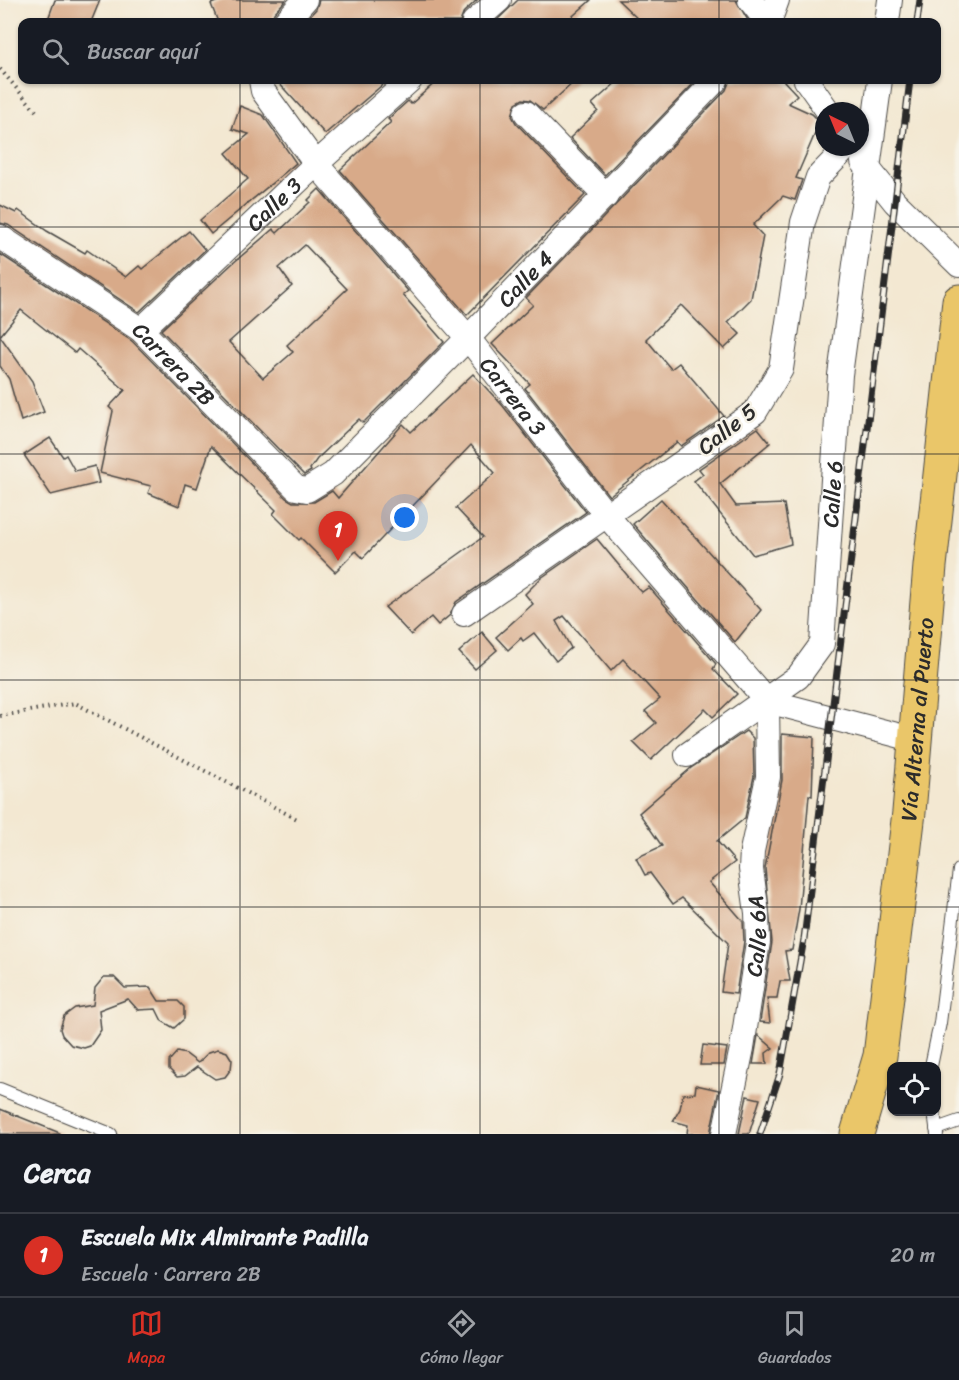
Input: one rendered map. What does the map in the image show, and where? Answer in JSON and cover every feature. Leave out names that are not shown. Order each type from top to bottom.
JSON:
[{"type":"main road","name":"Vía Alterna al Puerto","points":[[857,1134],[880,1056],[915,740],[930,566],[959,301]]},
{"type":"street","points":[[289,18],[305,0]]},
{"type":"street","points":[[479,18],[499,0]]},
{"type":"street","points":[[750,0],[765,18]]},
{"type":"street","points":[[770,18],[777,0]]},
{"type":"street","points":[[888,18],[890,0]]},
{"type":"street","name":"Calle 3","points":[[141,330],[316,164],[406,84]]},
{"type":"street","name":"Calle 4","points":[[333,474],[468,338],[712,84]]},
{"type":"street","points":[[809,84],[822,102]]},
{"type":"street","name":"Calle 6","points":[[687,755],[767,701],[798,677],[822,644],[840,375],[879,84]]},
{"type":"street","name":"Carrera 3","points":[[262,85],[316,164],[468,338],[607,516],[767,701]]},
{"type":"street","points":[[526,113],[606,196]]},
{"type":"street","name":"Calle 5","points":[[464,614],[755,412],[781,369],[803,222],[818,177],[838,156]]},
{"type":"street","points":[[859,156],[895,202],[959,265]]},
{"type":"street","name":"Carrera 2B","points":[[0,237],[141,330],[296,488],[307,490],[333,474]]},
{"type":"street","points":[[767,701],[915,740]]},
{"type":"street","name":"Calle 6A","points":[[724,1134],[742,1048],[758,942],[751,869],[752,851],[769,767],[767,701]]},
{"type":"lane","points":[[932,1062],[940,1023],[959,870]]},
{"type":"lane","points":[[0,1089],[111,1134]]},
{"type":"lane","points":[[934,1116],[936,1132],[959,1121]]},
{"type":"path","points":[[0,69],[36,111]]},
{"type":"path","points":[[0,716],[75,703],[298,820]]},
{"type":"building","points":[[55,0],[100,0],[93,18],[48,18]]},
{"type":"building","points":[[221,0],[286,0],[272,18],[216,18],[211,4]]},
{"type":"building","points":[[319,0],[477,0],[464,12],[462,18],[308,18],[316,9]]},
{"type":"building","points":[[518,0],[591,0],[571,18],[499,18]]},
{"type":"building","points":[[618,0],[736,0],[747,18],[637,18]]},
{"type":"building","points":[[280,84],[383,84],[325,134]]},
{"type":"building","points":[[434,84],[572,84],[543,110],[530,100],[523,99],[516,103],[512,116],[516,123],[585,195],[467,315],[340,170],[391,122],[388,119],[408,101],[411,104]]},
{"type":"building","points":[[614,84],[693,84],[605,175],[570,138],[598,111],[592,104]]},
{"type":"building","points":[[728,84],[787,84],[797,95],[788,103],[815,117],[815,134],[796,178],[802,180],[795,200],[783,196],[753,225],[763,236],[751,299],[728,322],[740,334],[724,349],[681,305],[646,339],[671,369],[679,363],[724,416],[681,446],[677,442],[609,496],[525,388],[530,384],[492,344],[533,305],[526,298],[726,90]]},
{"type":"building","points":[[240,106],[263,115],[296,163],[211,234],[200,220],[248,179],[226,153],[249,134],[232,129]]},
{"type":"building","points":[[319,189],[408,291],[403,295],[444,342],[363,423],[359,419],[317,459],[311,471],[304,475],[161,330],[273,229],[277,233],[310,202],[308,200]],"holes":[[[305,245],[347,289],[287,345],[293,352],[263,378],[229,342],[292,286],[279,268]]]},
{"type":"building","points":[[0,205],[16,213],[18,210],[47,231],[85,253],[87,250],[126,277],[139,266],[142,269],[189,231],[205,250],[139,312],[8,225],[0,223]]},
{"type":"building","points":[[0,254],[132,341],[286,498],[293,502],[314,502],[332,491],[338,498],[403,424],[411,432],[473,374],[503,406],[586,512],[456,602],[450,615],[438,625],[431,617],[411,635],[385,607],[483,537],[456,508],[495,473],[471,445],[363,558],[356,551],[335,572],[273,514],[276,510],[211,446],[197,488],[185,484],[179,506],[148,493],[151,486],[100,473],[113,411],[109,407],[125,390],[78,349],[75,353],[21,310],[0,336]]},
{"type":"building","points":[[0,336],[32,381],[44,412],[21,421],[9,379],[0,366]]},
{"type":"building","points":[[758,428],[770,443],[720,484],[736,506],[784,504],[791,544],[753,555],[694,481],[703,474],[699,469]]},
{"type":"building","points":[[50,438],[63,457],[66,455],[75,471],[95,466],[99,483],[51,495],[24,455]]},
{"type":"building","points":[[661,499],[761,610],[735,642],[633,524]]},
{"type":"building","points":[[597,539],[642,592],[649,587],[716,664],[713,669],[737,694],[713,717],[705,709],[651,760],[633,742],[656,723],[645,711],[660,699],[623,659],[611,671],[564,616],[556,621],[571,648],[556,661],[534,633],[523,641],[521,638],[508,650],[496,637],[533,604],[525,594],[541,578]]},
{"type":"building","points":[[482,632],[497,650],[475,669],[459,652]]},
{"type":"building","points":[[746,731],[753,738],[754,776],[745,818],[717,841],[735,862],[709,882],[743,921],[744,941],[736,994],[721,992],[728,943],[682,898],[673,904],[650,873],[645,875],[636,858],[662,846],[639,813],[691,768]]},
{"type":"building","points":[[782,734],[814,737],[812,796],[809,795],[799,909],[792,950],[785,951],[790,981],[780,981],[777,998],[767,998],[770,1023],[760,1022],[772,942],[765,868],[782,780]]},
{"type":"building","points":[[104,977],[114,977],[125,988],[150,987],[159,1001],[178,1001],[184,1007],[184,1019],[174,1028],[162,1021],[156,1009],[138,1010],[128,999],[99,1010],[101,1030],[90,1046],[84,1048],[71,1045],[60,1029],[64,1016],[75,1008],[93,1005],[95,988]]},
{"type":"building","points":[[758,1035],[773,1048],[766,1053],[767,1064],[753,1064]]},
{"type":"building","points":[[703,1045],[727,1048],[724,1065],[700,1065]]},
{"type":"building","points":[[218,1049],[227,1052],[232,1060],[231,1069],[225,1077],[215,1079],[197,1067],[185,1076],[177,1077],[169,1069],[169,1061],[177,1052],[186,1054],[198,1063],[209,1052]]},
{"type":"building","points":[[696,1085],[719,1090],[710,1134],[687,1134],[688,1125],[673,1121],[680,1109],[683,1094],[695,1093]]},
{"type":"building","points":[[747,1096],[760,1099],[749,1134],[739,1134]]},
{"type":"building","points":[[0,1109],[60,1133],[60,1134],[0,1134]]},
{"type":"railway","points":[[918,18],[920,0]]},
{"type":"railway","points":[[760,1134],[780,1074],[804,939],[910,84]]},
{"type":"place","name":"Escuela Mix Almirante Padilla","points":[[338,561]]}]
